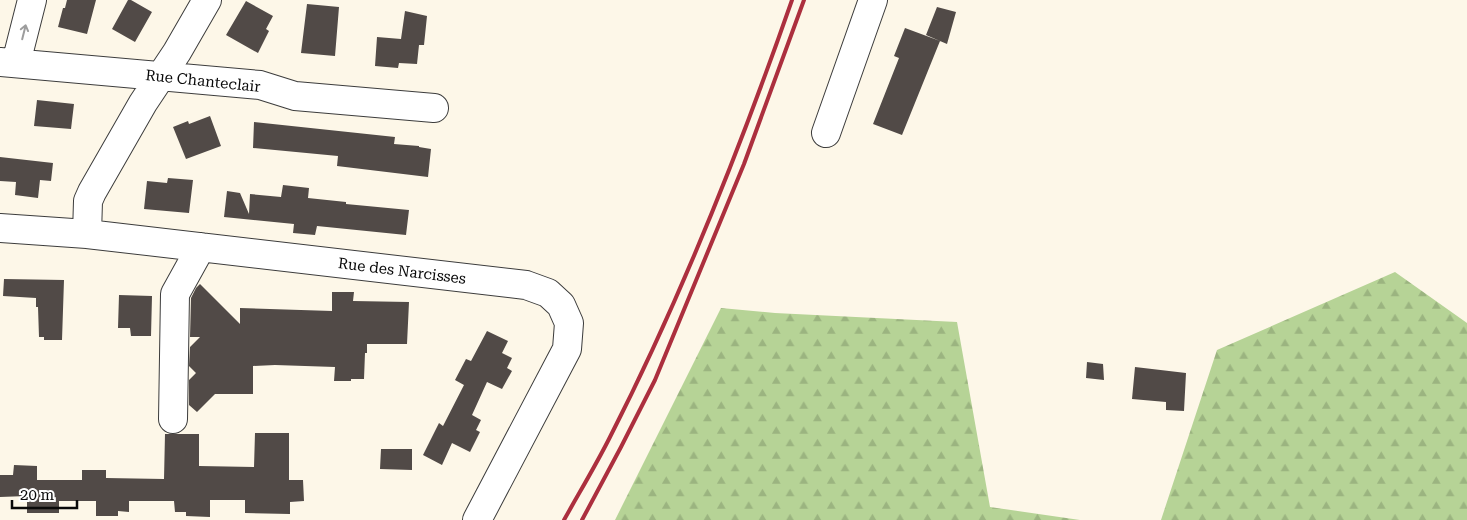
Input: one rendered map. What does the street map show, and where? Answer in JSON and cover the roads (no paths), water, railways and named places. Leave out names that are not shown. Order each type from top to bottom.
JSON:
[{"type":"street","points":[[8,63],[32,0]]},
{"type":"street","points":[[87,234],[88,201],[92,192],[143,103],[161,77],[207,0]]},
{"type":"street","points":[[826,133],[873,0]]},
{"type":"street","name":"Rue Chanteclair","points":[[8,63],[260,85],[295,96],[434,108]]},
{"type":"street","name":"Rue des Narcisses","points":[[0,228],[87,234],[526,285],[548,294],[561,305],[570,324],[567,349],[477,520]]},
{"type":"street","points":[[173,419],[175,294],[200,247]]},
{"type":"railway","points":[[564,520],[610,437],[686,276],[731,167],[792,0]]},
{"type":"railway","points":[[582,520],[655,380],[744,164],[804,0]]}]
